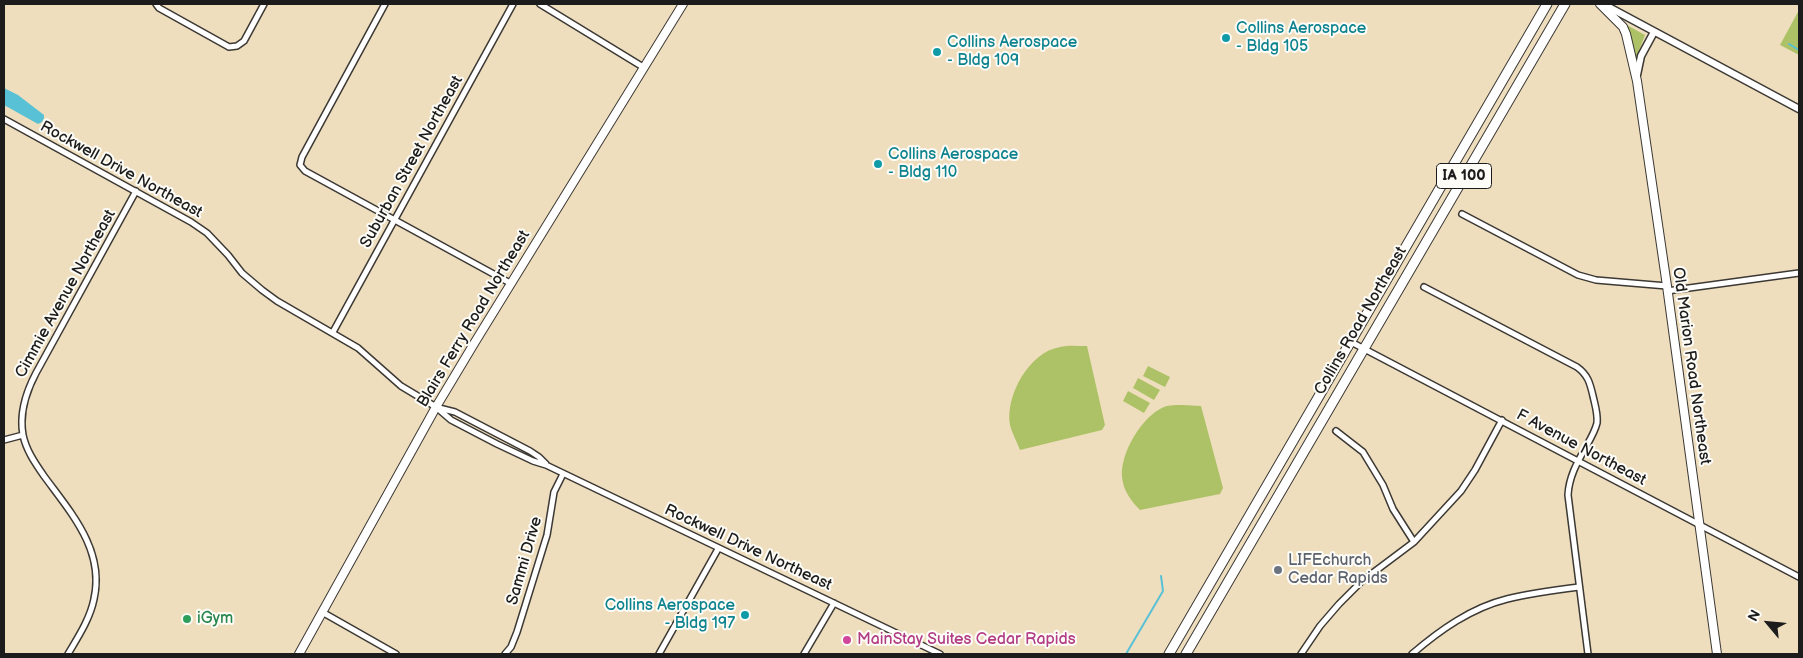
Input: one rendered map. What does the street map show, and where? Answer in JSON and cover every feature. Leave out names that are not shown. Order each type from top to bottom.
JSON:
[{"type":"highway","name":"Collins Road Northeast","points":[[1170,654],[1548,4]]},
{"type":"highway","name":"Collins Road Northeast","points":[[1186,654],[1564,4]]},
{"type":"main road","name":"Blairs Ferry Road Northeast","points":[[299,654],[436,407],[510,283],[683,4]]},
{"type":"main road","name":"Old Marion Road Northeast","points":[[1601,4],[1623,27],[1636,82],[1667,288],[1717,654]]},
{"type":"street","points":[[156,4],[159,8],[229,47],[237,46],[244,41],[264,4]]},
{"type":"street","points":[[385,4],[302,157],[300,165],[305,171],[510,283]]},
{"type":"street","name":"Suburban Street Northeast","points":[[333,332],[513,4]]},
{"type":"street","points":[[540,4],[644,67]]},
{"type":"street","points":[[1601,4],[1799,109]]},
{"type":"street","name":"Old Marion Road Northeast","points":[[1636,82],[1641,56],[1654,32]]},
{"type":"street","name":"Rockwell Drive Northeast","points":[[4,119],[191,222],[207,233],[242,273],[262,290],[277,301],[358,348],[401,386],[436,407],[451,420],[497,444],[546,465],[940,654]]},
{"type":"street","name":"Cimmie Avenue Northeast","points":[[68,654],[85,623],[94,599],[96,571],[87,537],[30,454],[23,436],[24,403],[28,388],[136,191]]},
{"type":"street","points":[[1462,214],[1578,275],[1596,280],[1667,288],[1799,273]]},
{"type":"street","points":[[1424,287],[1585,372],[1591,386],[1597,413],[1597,423],[1578,460],[1569,483],[1568,495],[1588,654]]},
{"type":"street","name":"F Avenue Northeast","points":[[1351,342],[1799,577]]},
{"type":"street","name":"Rockwell Drive Northeast","points":[[436,407],[455,412],[530,451],[546,465]]},
{"type":"street","points":[[1302,654],[1320,626],[1339,604],[1362,581],[1414,542],[1461,491],[1475,470],[1502,420]]},
{"type":"street","points":[[1336,431],[1363,452],[1383,485],[1393,509],[1414,542]]},
{"type":"street","points":[[4,440],[23,436]]},
{"type":"street","name":"Sammi Drive","points":[[505,654],[511,647],[517,632],[547,535],[554,492],[563,474]]},
{"type":"street","points":[[659,654],[718,549]]},
{"type":"street","points":[[1412,654],[1439,632],[1461,618],[1482,608],[1506,599],[1579,587]]},
{"type":"street","points":[[804,654],[834,603]]},
{"type":"street","points":[[322,612],[396,654]]},
{"type":"green space","points":[[1799,10],[1799,55],[1780,45]]},
{"type":"green space","points":[[1625,25],[1645,35],[1635,61]]},
{"type":"green space","points":[[1063,346],[1087,346],[1105,425],[1102,430],[1020,450],[1010,425],[1009,414],[1015,389],[1029,366],[1038,357]]},
{"type":"green space","points":[[1148,366],[1170,377],[1165,387],[1143,376]]},
{"type":"green space","points":[[1138,378],[1160,390],[1154,400],[1133,388]]},
{"type":"green space","points":[[1128,391],[1150,403],[1144,413],[1123,401]]},
{"type":"green space","points":[[1166,406],[1201,406],[1223,488],[1220,494],[1140,510],[1128,495],[1122,477],[1122,467],[1129,447],[1134,436],[1148,418]]},
{"type":"water","points":[[4,88],[18,95],[44,115],[42,122],[38,124],[4,105]]},
{"type":"waterway","points":[[1789,44],[1799,50]]},
{"type":"waterway","points":[[1126,654],[1163,591],[1161,576]]},
{"type":"place","name":"Collins Aerospace - Bldg 105","points":[[1226,38]]},
{"type":"place","name":"Collins Aerospace - Bldg 109","points":[[937,52]]},
{"type":"place","name":"Collins Aerospace - Bldg 110","points":[[878,164]]},
{"type":"place","name":"LIFEchurch Cedar Rapids","points":[[1278,570]]},
{"type":"place","name":"Collins Aerospace - Bldg 197","points":[[745,615]]},
{"type":"place","name":"iGym","points":[[187,619]]},
{"type":"place","name":"MainStay Suites Cedar Rapids","points":[[847,640]]}]
